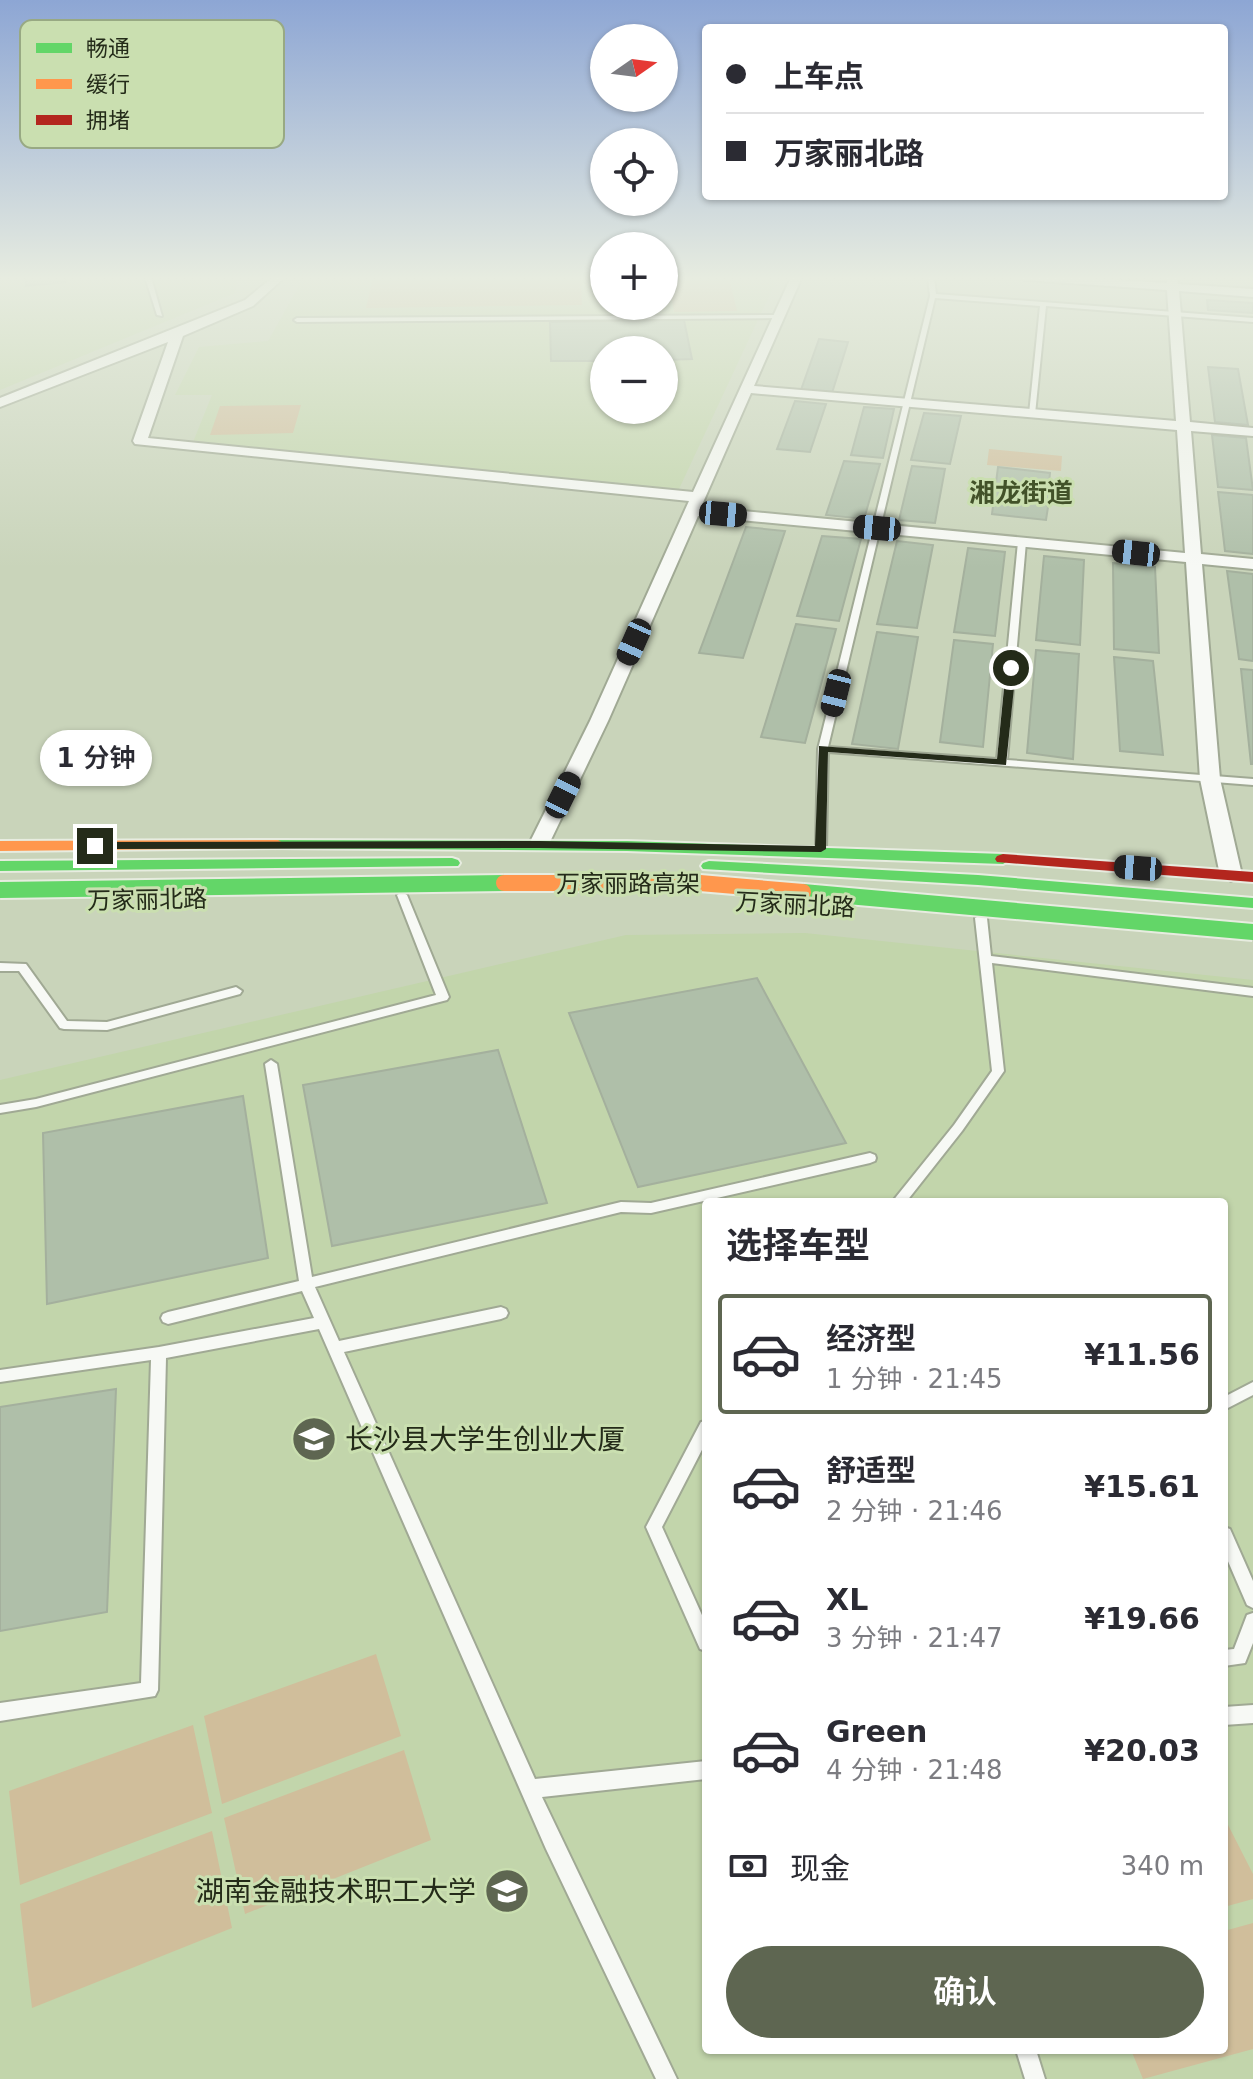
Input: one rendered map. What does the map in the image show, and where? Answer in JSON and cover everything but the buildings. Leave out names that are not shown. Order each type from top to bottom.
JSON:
[{"type":"main road","points":[[0,846],[539,844],[821,849],[1013,858],[1253,877]]},
{"type":"main road","name":"万家丽路高架","points":[[0,866],[698,865],[978,880],[1253,903]]},
{"type":"main road","name":"万家丽路高架","points":[[0,890],[404,883],[700,883],[1253,932]]},
{"type":"main road","name":"万家丽北路","points":[[0,903],[402,895],[800,904],[1253,944]]},
{"type":"street","points":[[0,403],[74,374]]},
{"type":"street","points":[[163,374],[140,441],[695,504],[877,528],[1253,564]]},
{"type":"street","points":[[539,844],[599,721],[753,374]]},
{"type":"street","points":[[1179,374],[1210,779],[1231,875]]},
{"type":"street","points":[[746,389],[1253,432]]},
{"type":"lane","points":[[821,849],[823,749],[913,374]]},
{"type":"lane","points":[[1032,414],[1036,374]]},
{"type":"lane","points":[[1002,763],[1022,542]]},
{"type":"lane","points":[[823,749],[1253,782]]},
{"type":"lane","points":[[0,1109],[36,1103],[443,997],[402,895]]},
{"type":"lane","points":[[902,1198],[998,1071],[981,918]]},
{"type":"lane","points":[[986,959],[1253,992]]},
{"type":"lane","points":[[0,967],[22,967],[64,1025],[107,1026],[236,991]]},
{"type":"lane","points":[[271,1064],[306,1283],[529,1789],[667,2079]]},
{"type":"lane","points":[[168,1318],[621,1207],[651,1208],[870,1158]]},
{"type":"lane","points":[[335,1348],[501,1313]]},
{"type":"lane","points":[[0,1376],[159,1353],[324,1322]]},
{"type":"lane","points":[[0,1712],[149,1690],[159,1353]]},
{"type":"lane","points":[[1228,1402],[1253,1388]]},
{"type":"lane","points":[[702,1435],[654,1527],[702,1634]]},
{"type":"lane","points":[[1228,1543],[1253,1600]]},
{"type":"lane","points":[[1228,1658],[1239,1657],[1253,1621]]},
{"type":"lane","points":[[1228,1716],[1253,1714]]},
{"type":"lane","points":[[529,1789],[702,1770]]},
{"type":"lane","points":[[1027,2054],[1035,2079]]},
{"type":"shaded area","points":[[0,374],[39,374],[0,390]]},
{"type":"shaded area","points":[[185,374],[590,374],[590,424],[678,424],[678,374],[733,374],[679,489],[636,486],[614,490],[191,447],[212,395],[175,395]]},
{"type":"shaded area","points":[[301,405],[293,433],[210,435],[220,406]]},
{"type":"shaded area","points":[[989,449],[1062,456],[1061,471],[987,465]]},
{"type":"shaded area","name":"长沙县大学生创业大厦","points":[[805,933],[1253,980],[1253,2079],[0,2079],[0,1080],[626,935]]},
{"type":"shaded area","points":[[376,1654],[401,1736],[222,1804],[204,1716]]},
{"type":"shaded area","points":[[193,1725],[212,1813],[20,1885],[9,1791]]},
{"type":"shaded area","points":[[404,1750],[431,1840],[245,1914],[224,1818]]},
{"type":"shaded area","points":[[1228,1825],[1253,1874],[1253,1899],[1228,1906]]},
{"type":"shaded area","points":[[212,1831],[232,1928],[32,2008],[20,1904]]},
{"type":"shaded area","points":[[1253,1923],[1253,2049],[1143,2079],[1133,2054],[1228,2054],[1228,1930]]},
{"type":"traffic: fast","points":[[278,845],[627,846],[1003,859]]},
{"type":"traffic: fast","points":[[0,866],[452,863]]},
{"type":"traffic: fast","points":[[709,866],[978,880],[1253,903]]},
{"type":"traffic: fast","points":[[0,890],[504,883]]},
{"type":"traffic: fast","points":[[803,892],[1253,932]]},
{"type":"traffic: slow","points":[[0,846],[278,845]]},
{"type":"traffic: slow","points":[[504,883],[700,883],[803,892]]},
{"type":"traffic: jam","points":[[1003,859],[1253,877]]},
{"type":"place","name":"长沙县大学生创业大厦","points":[[314,1439]]},
{"type":"place","name":"湖南金融技术职工大学","points":[[507,1891]]},
{"type":"district","name":"湘龙街道","points":[[1021,493]]},
{"type":"route","points":[[95,846],[539,844],[821,849],[823,749],[1002,763],[1011,668]]}]
